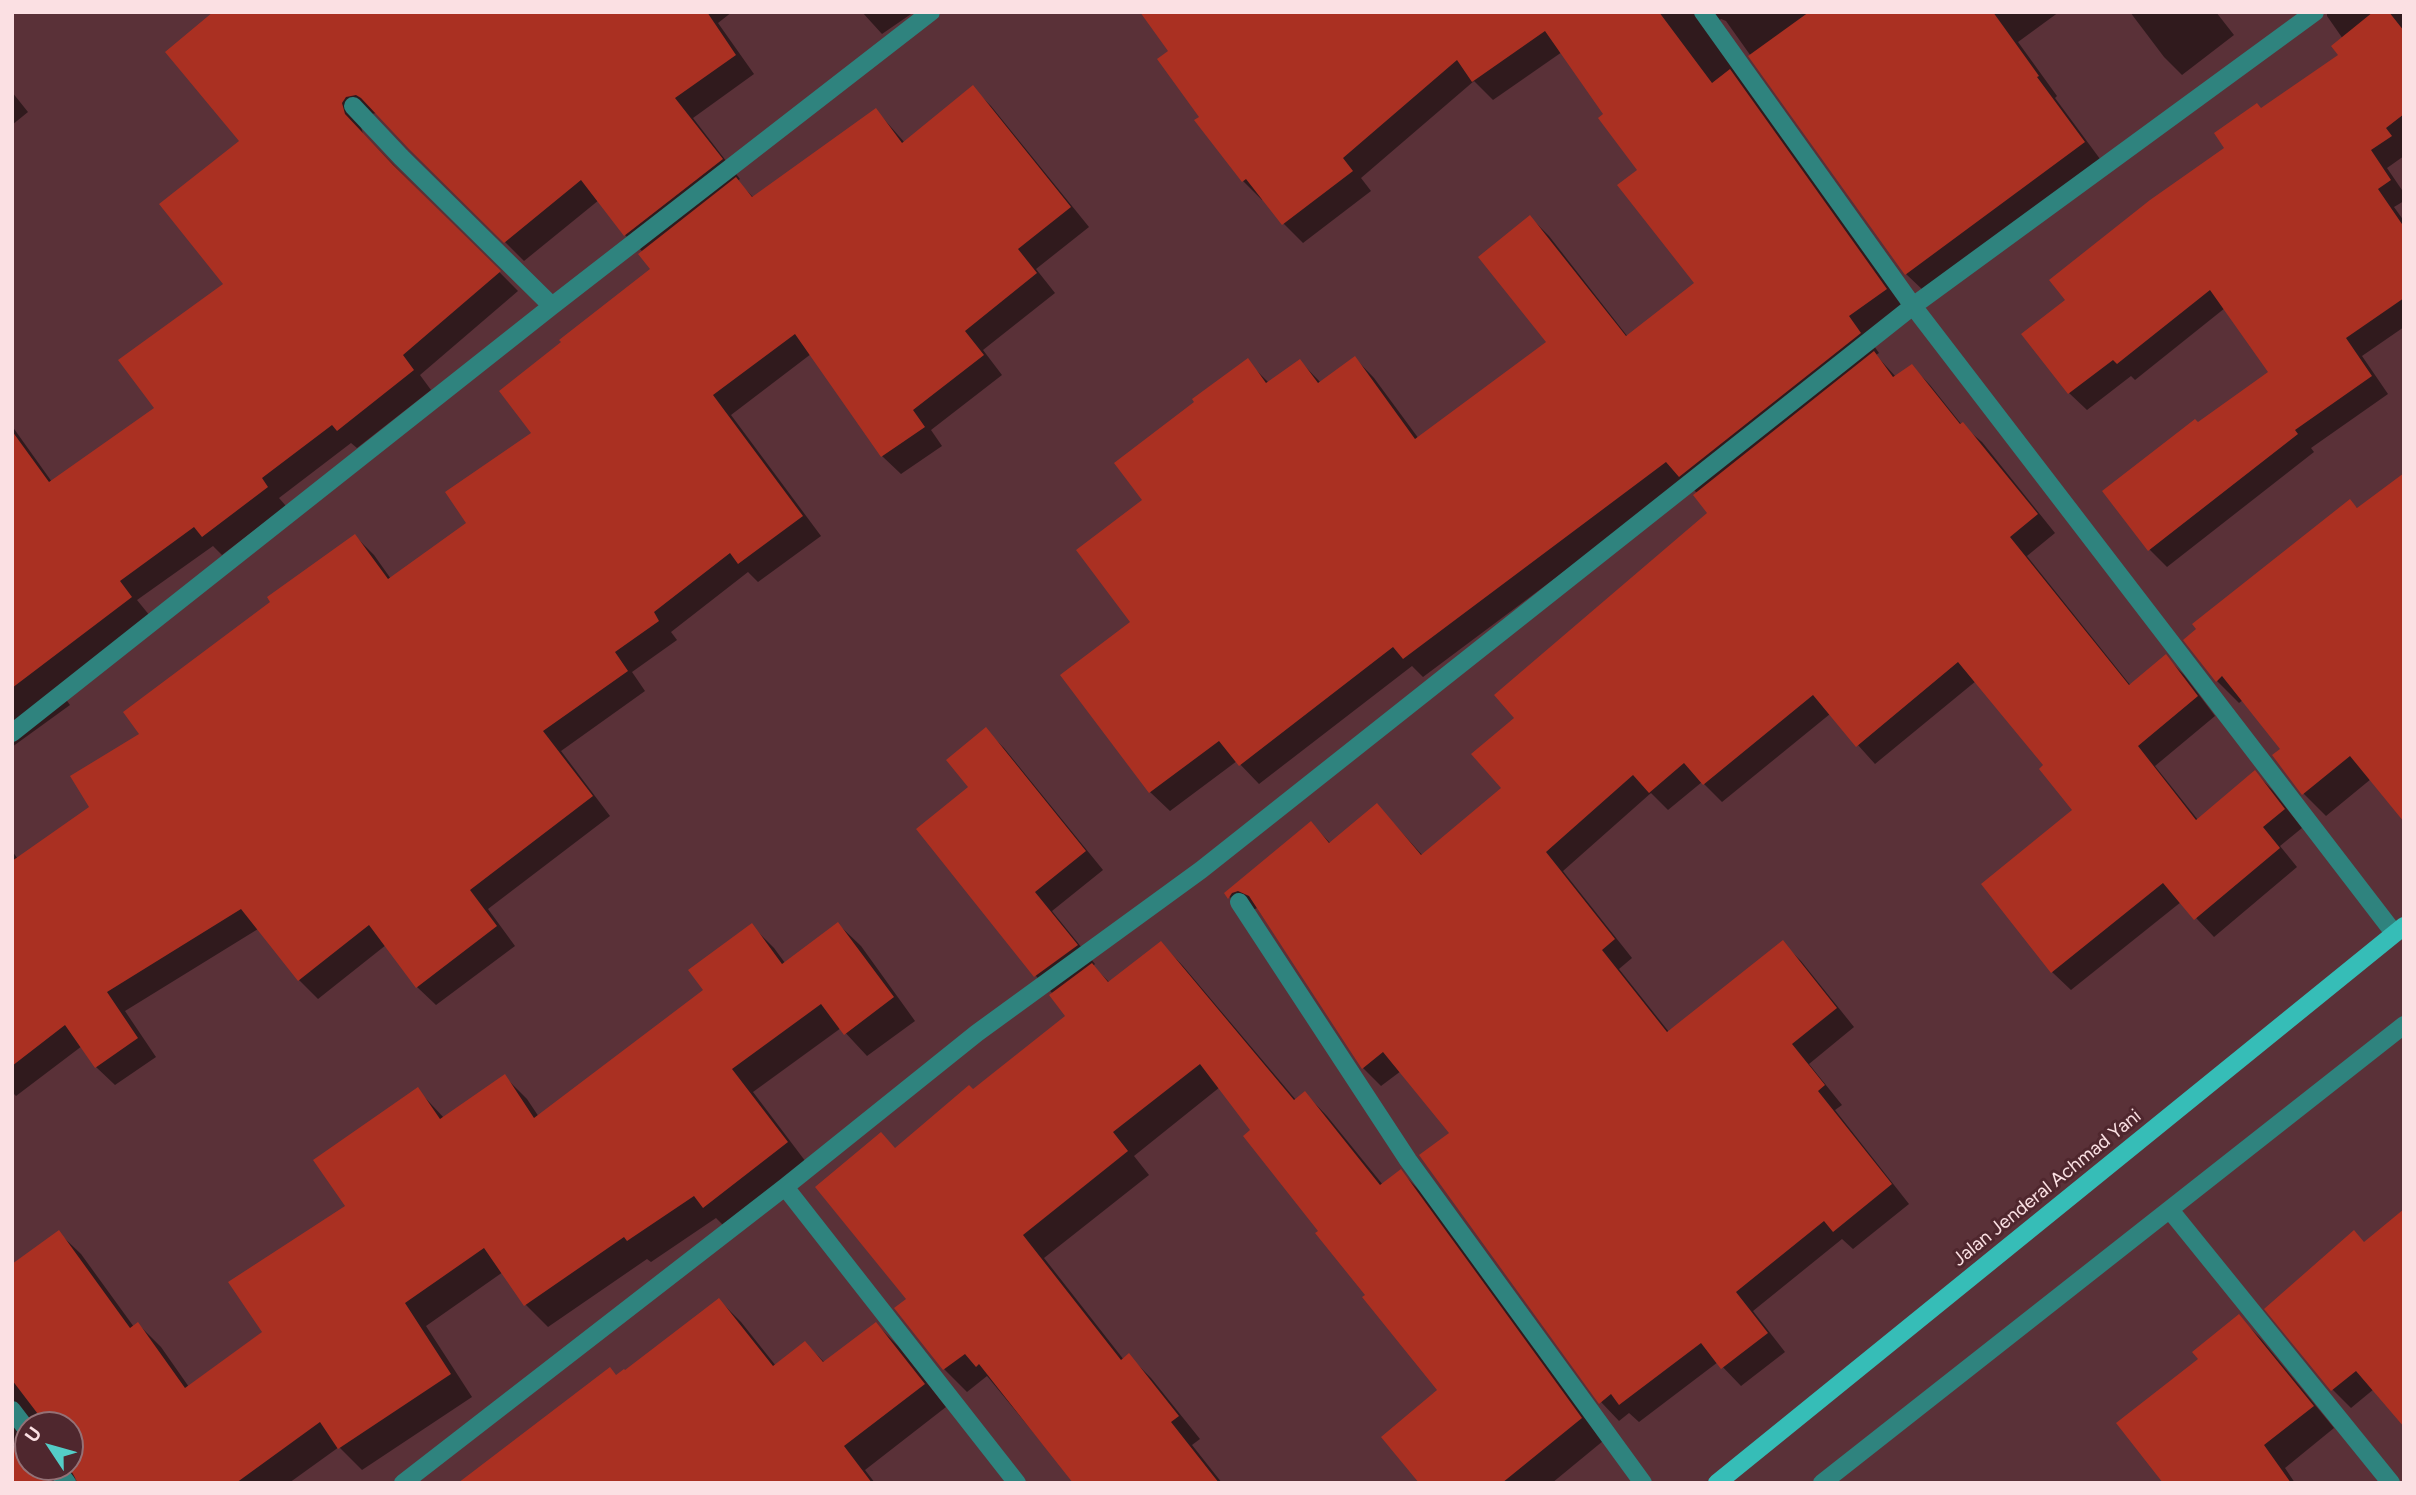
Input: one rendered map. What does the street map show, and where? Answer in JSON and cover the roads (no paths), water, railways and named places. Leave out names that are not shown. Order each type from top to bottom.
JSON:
[{"type":"main road","name":"Jalan Jenderal Achmad Yani","points":[[1717,1483],[2399,929]]},
{"type":"street","points":[[12,733],[552,306],[932,12]]},
{"type":"street","points":[[1703,12],[1913,306],[2399,929]]},
{"type":"street","points":[[402,1483],[785,1187],[977,1033],[1201,870],[1913,306],[2315,12]]},
{"type":"street","points":[[354,106],[401,158],[552,306]]},
{"type":"street","points":[[1239,902],[1408,1160],[1643,1483]]},
{"type":"street","points":[[1822,1483],[2404,1025]]},
{"type":"street","points":[[785,1187],[1017,1483]]},
{"type":"street","points":[[2170,1210],[2391,1483]]}]
